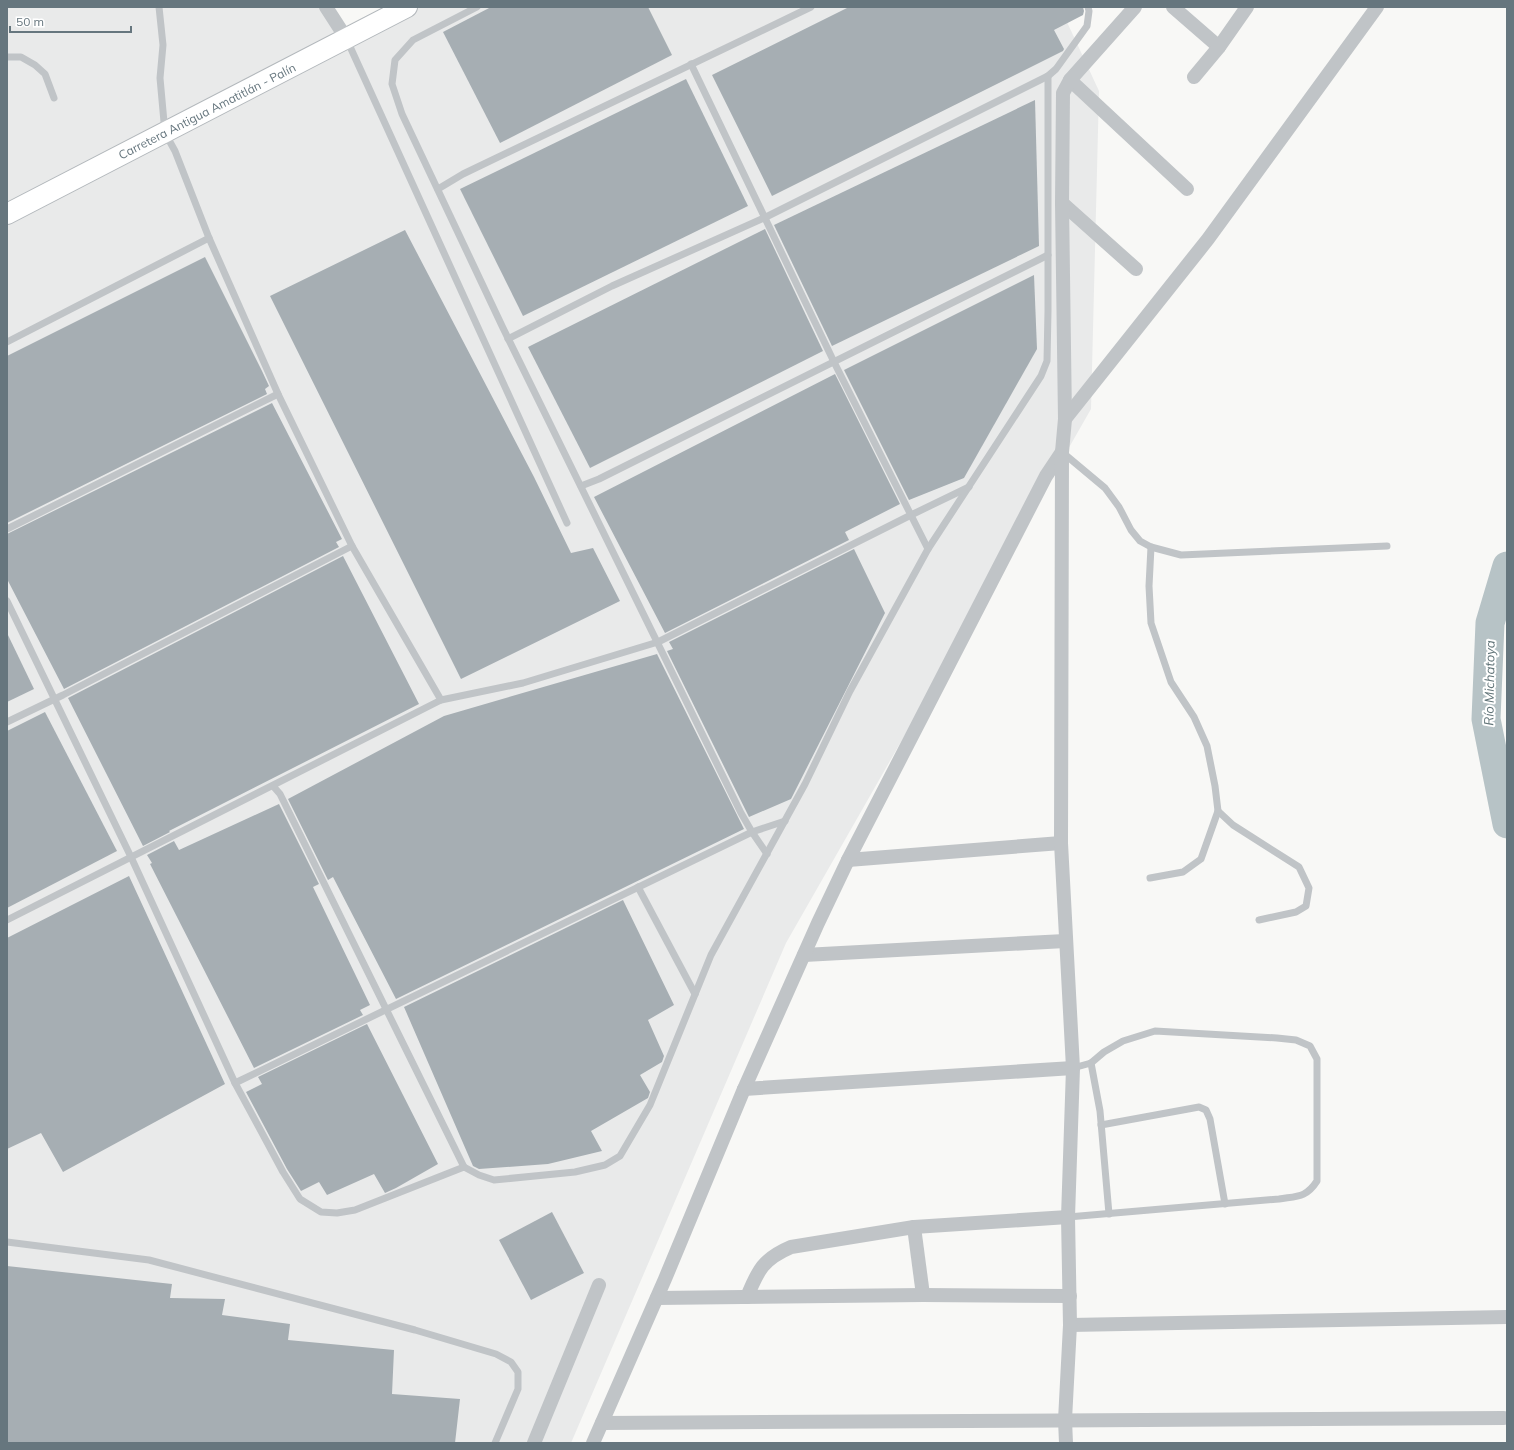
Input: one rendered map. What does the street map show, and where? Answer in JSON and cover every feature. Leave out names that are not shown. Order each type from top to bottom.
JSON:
[{"type":"main road","name":"Carretera Antigua Amatitlán - Palín","points":[[7,214],[407,7]]},
{"type":"street","points":[[326,7],[346,38]]},
{"type":"street","points":[[1066,1443],[1065,1420],[1070,1325],[1068,1217],[1073,1068],[1065,941],[1061,843],[1062,452],[1065,419],[1062,203],[1063,94],[1070,80],[1135,7]]},
{"type":"street","points":[[1173,7],[1219,47]]},
{"type":"street","points":[[1194,77],[1219,47],[1248,7]]},
{"type":"street","points":[[1065,419],[1208,239],[1377,7]]},
{"type":"street","points":[[1070,80],[1187,189]]},
{"type":"street","points":[[1062,203],[1136,269]]},
{"type":"street","points":[[593,1443],[657,1298],[744,1089],[848,860],[1046,476],[1062,452]]},
{"type":"street","points":[[848,860],[1061,843]]},
{"type":"street","points":[[804,955],[1065,941]]},
{"type":"street","points":[[744,1089],[1073,1068]]},
{"type":"street","points":[[747,1297],[756,1276],[764,1264],[775,1254],[791,1247],[914,1226],[1068,1217]]},
{"type":"street","points":[[914,1226],[923,1295]]},
{"type":"street","points":[[534,1443],[599,1285]]},
{"type":"street","points":[[657,1298],[923,1295],[1070,1296]]},
{"type":"street","points":[[1070,1325],[1507,1317]]},
{"type":"street","points":[[602,1423],[1504,1418]]},
{"type":"lane","points":[[159,7],[163,45],[160,78],[165,133],[175,151],[209,238],[278,394],[352,546],[441,700]]},
{"type":"lane","points":[[478,7],[414,40],[395,60],[392,84],[402,114],[508,339],[752,832],[767,854]]},
{"type":"lane","points":[[438,189],[463,174],[812,7]]},
{"type":"lane","points":[[508,339],[612,286],[764,218],[1048,76],[1056,69],[1087,26],[1089,11],[1088,7]]},
{"type":"lane","points":[[346,38],[567,523]]},
{"type":"lane","points":[[7,57],[21,57],[35,65],[45,74],[54,98]]},
{"type":"lane","points":[[691,64],[834,362],[928,549]]},
{"type":"lane","points":[[272,786],[280,794],[385,1010],[464,1167],[479,1175],[494,1180],[575,1172],[605,1165],[620,1156],[650,1105],[711,955],[805,784],[850,691],[928,549],[970,487],[1041,376],[1047,361],[1048,76]]},
{"type":"lane","points":[[7,342],[209,238]]},
{"type":"lane","points":[[581,486],[599,479],[1048,255]]},
{"type":"lane","points":[[7,529],[278,394]]},
{"type":"lane","points":[[1062,452],[1105,488],[1140,542],[1151,547],[1181,555],[1387,546]]},
{"type":"lane","points":[[7,920],[441,700],[523,683],[658,642],[970,487]]},
{"type":"lane","points":[[7,722],[352,546]]},
{"type":"lane","points":[[1150,878],[1183,872],[1201,859],[1218,811],[1215,786],[1207,746],[1194,717],[1171,682],[1151,623],[1149,586],[1151,547]]},
{"type":"lane","points":[[7,601],[131,857],[235,1083],[283,1172],[300,1199],[321,1212],[337,1214],[354,1210],[464,1167]]},
{"type":"lane","points":[[1218,811],[1233,825],[1299,867],[1310,888],[1306,906],[1296,912],[1259,920]]},
{"type":"lane","points":[[235,1083],[752,832],[785,821]]},
{"type":"lane","points":[[638,887],[695,994]]},
{"type":"lane","points":[[1068,1217],[1279,1199],[1306,1194],[1312,1189],[1317,1181],[1317,1059],[1310,1046],[1296,1040],[1277,1038],[1155,1031],[1123,1041],[1104,1052],[1091,1063],[1073,1068]]},
{"type":"lane","points":[[1091,1063],[1102,1125],[1110,1214]]},
{"type":"lane","points":[[1102,1125],[1199,1107],[1206,1110],[1210,1119],[1225,1204]]},
{"type":"lane","points":[[7,1242],[149,1260],[415,1330],[496,1354],[511,1362],[518,1372],[518,1389],[494,1443]]},
{"type":"shaded area","points":[[7,7],[319,7],[339,38],[7,206]]},
{"type":"shaded area","points":[[407,7],[1060,7],[1099,91],[1091,409],[786,943],[571,1443],[7,1443],[7,206]]},
{"type":"building","points":[[491,7],[648,7],[672,55],[500,143],[443,32]]},
{"type":"building","points":[[849,7],[1083,7],[1084,11],[1083,15],[1054,30],[1064,49],[1063,51],[772,196],[712,75]]},
{"type":"building","points":[[686,79],[748,206],[523,316],[460,189]]},
{"type":"building","points":[[1035,100],[1039,246],[832,346],[774,225]]},
{"type":"building","points":[[765,229],[823,351],[590,468],[528,347]]},
{"type":"building","points":[[405,230],[534,477],[571,553],[593,548],[620,601],[461,679],[270,296]]},
{"type":"building","points":[[205,257],[269,386],[265,389],[267,394],[7,523],[7,356]]},
{"type":"building","points":[[1034,275],[1037,349],[964,478],[909,500],[844,370]]},
{"type":"building","points":[[835,374],[900,504],[845,532],[849,540],[665,633],[594,497]]},
{"type":"building","points":[[272,403],[342,539],[336,542],[339,547],[64,689],[7,579],[7,534]]},
{"type":"building","points":[[854,549],[885,613],[791,799],[749,817],[667,651],[673,649],[669,642]]},
{"type":"building","points":[[343,556],[419,704],[169,831],[170,832],[143,846],[68,698]]},
{"type":"building","points":[[7,633],[34,689],[7,702]]},
{"type":"building","points":[[657,654],[744,829],[396,999],[333,877],[328,880],[288,799],[444,716]]},
{"type":"building","points":[[45,712],[117,851],[7,908],[7,731]]},
{"type":"building","points":[[279,804],[319,884],[313,887],[370,1005],[360,1010],[363,1015],[254,1068],[150,864],[152,863],[147,855],[174,841],[179,850]]},
{"type":"building","points":[[129,876],[225,1084],[63,1172],[41,1133],[7,1149],[7,938]]},
{"type":"building","points":[[623,900],[674,1005],[648,1020],[664,1056],[662,1062],[640,1075],[650,1092],[648,1098],[591,1131],[602,1151],[548,1164],[479,1169],[473,1166],[404,1007]]},
{"type":"building","points":[[367,1024],[438,1164],[385,1193],[374,1174],[327,1195],[319,1182],[301,1191],[287,1169],[246,1092],[262,1084],[258,1077]]},
{"type":"building","points":[[552,1212],[584,1273],[531,1300],[499,1240]]},
{"type":"building","points":[[7,1266],[172,1284],[170,1298],[225,1299],[222,1315],[290,1324],[288,1340],[394,1350],[392,1394],[460,1399],[455,1443],[7,1443]]},
{"type":"waterway","name":"Río Michatoya","points":[[1507,566],[1490,623],[1486,719],[1507,824]]}]
